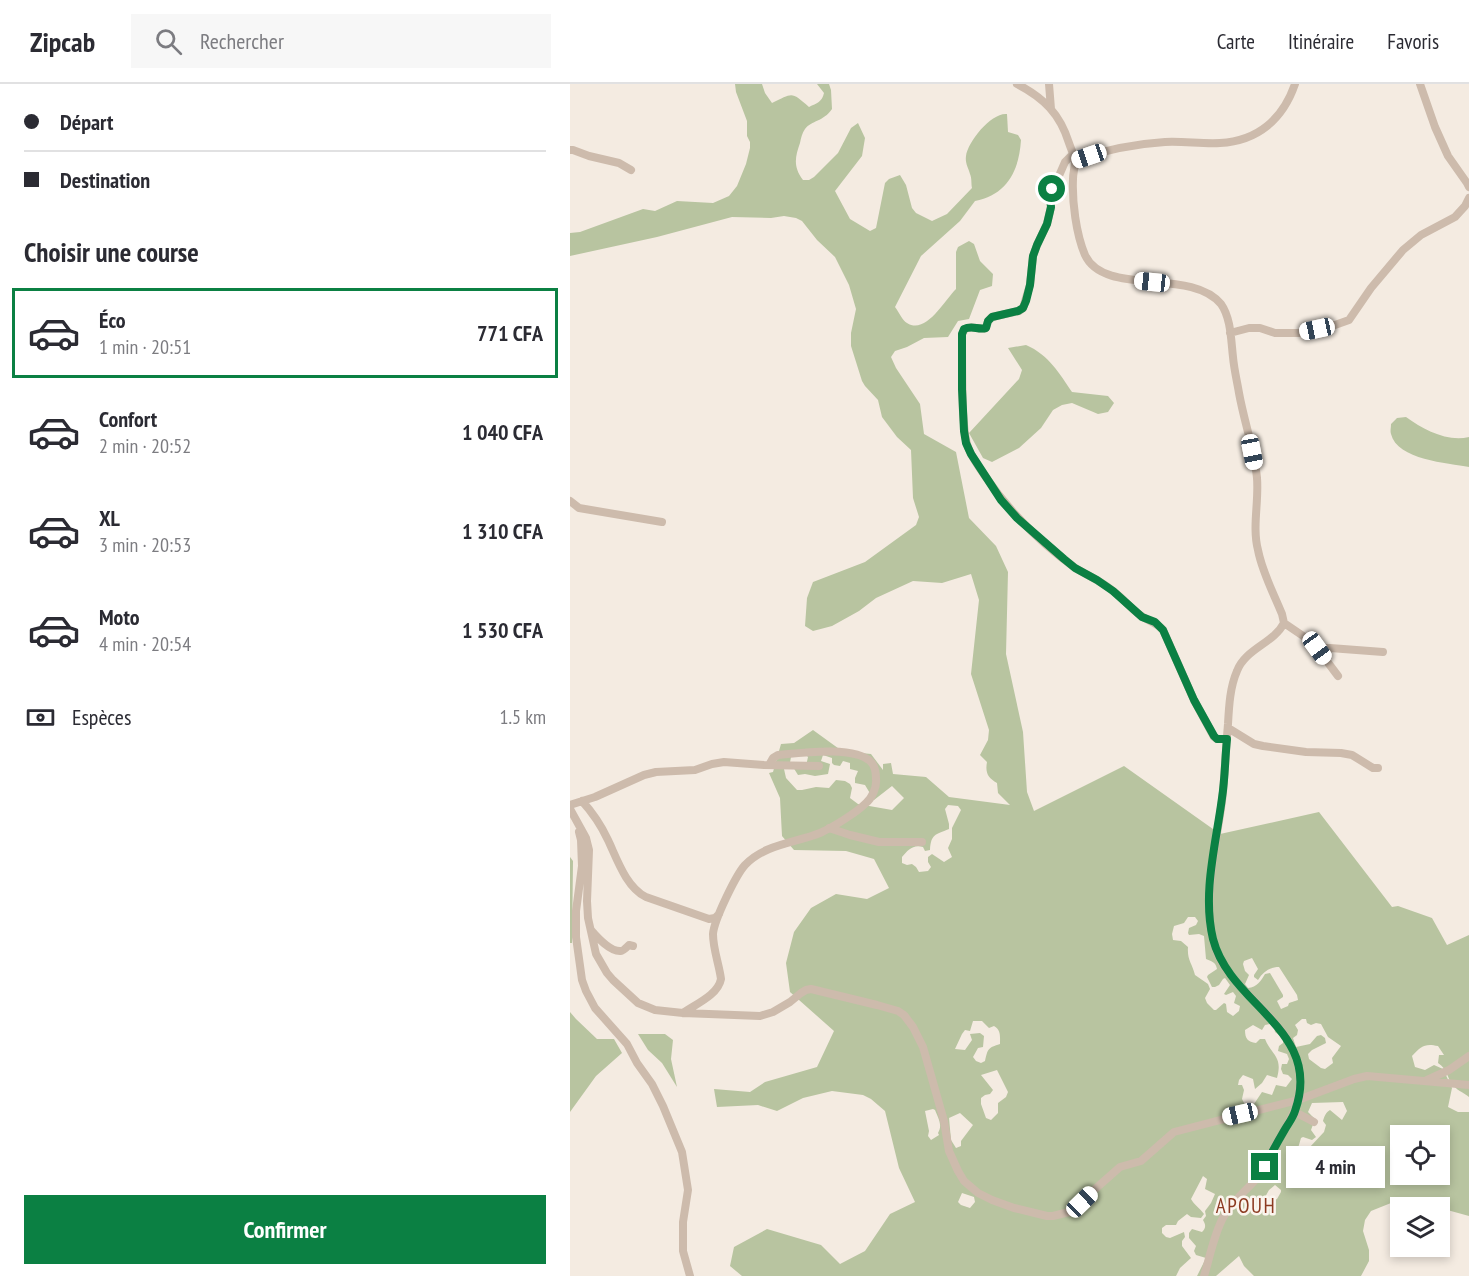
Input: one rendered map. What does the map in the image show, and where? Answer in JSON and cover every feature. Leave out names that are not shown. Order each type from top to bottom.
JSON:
[{"type":"street","points":[[1017,84],[1040,98]]},
{"type":"street","points":[[1031,84],[1061,122],[1074,157],[1073,201],[1080,241],[1089,262],[1099,270],[1118,277],[1202,290],[1214,297],[1222,306],[1228,321],[1239,394],[1256,474],[1258,551],[1284,623],[1280,630],[1238,667],[1232,686],[1223,795],[1209,898],[1213,936],[1220,958],[1248,996],[1276,1023],[1293,1048],[1300,1074],[1298,1100],[1295,1112],[1258,1177],[1231,1205],[1222,1218],[1204,1276]]},
{"type":"street","points":[[1049,84],[1051,109]]},
{"type":"street","points":[[1227,739],[1217,739],[1214,736],[1194,700],[1163,630],[1155,622],[1142,617],[1105,585],[1075,568],[1017,518],[1001,500],[981,470],[966,443],[964,431],[962,334],[964,329],[969,327],[986,328],[992,317],[1023,308],[1030,285],[1033,256],[1047,224],[1052,189],[1065,162],[1074,157],[1127,146],[1167,142],[1221,143],[1243,139],[1268,126],[1279,115],[1295,84]]},
{"type":"street","points":[[1420,84],[1448,156],[1468,184]]},
{"type":"street","points":[[570,150],[619,163],[632,170]]},
{"type":"street","points":[[1230,333],[1249,328],[1260,328],[1275,333],[1299,333],[1349,320],[1371,288],[1403,250],[1421,235],[1455,217],[1469,198]]},
{"type":"street","points":[[570,501],[579,508],[662,522]]},
{"type":"street","points":[[1284,623],[1305,636],[1338,676]]},
{"type":"street","points":[[1317,648],[1383,652]]},
{"type":"street","points":[[1227,728],[1246,740],[1263,746],[1352,755],[1373,768],[1378,768]]},
{"type":"street","points":[[683,1013],[716,991],[720,985],[720,967],[713,936],[715,925],[738,874],[747,863],[759,854],[777,846],[829,828],[867,803],[876,783],[875,768],[871,762],[853,753],[820,751],[778,755],[769,765]]},
{"type":"street","points":[[819,766],[724,762],[695,770],[656,772],[570,807],[586,838],[589,850],[587,901],[596,954],[607,973],[622,989],[638,1003],[655,1010],[760,1016],[773,1012],[811,989],[898,1011],[908,1019],[923,1047],[944,1120],[949,1151],[958,1171],[964,1181],[978,1193],[992,1200],[1047,1216],[1069,1212],[1120,1167],[1141,1161],[1174,1132],[1298,1100],[1362,1077],[1469,1085]]},
{"type":"street","points":[[582,801],[594,815],[608,839],[621,870],[637,892],[654,901],[709,919],[720,914]]},
{"type":"street","points":[[576,819],[582,852],[576,911],[576,937],[582,980],[595,1008],[627,1044],[652,1084],[682,1152],[688,1181],[682,1228],[683,1251],[690,1276]]},
{"type":"street","points":[[829,828],[879,842],[922,842]]},
{"type":"street","points":[[590,929],[601,942],[619,951],[629,945],[633,946]]},
{"type":"street","points":[[1426,1081],[1449,1070],[1469,1056]]},
{"type":"street","points":[[1295,1112],[1314,1122]]},
{"type":"green space","points":[[735,84],[762,84],[772,103],[792,95],[809,107],[819,102],[823,96],[824,93],[817,84],[829,84],[832,109],[804,131],[797,153],[796,166],[803,180],[814,177],[838,153],[851,128],[858,123],[865,138],[862,156],[835,191],[850,219],[870,231],[876,228],[885,183],[900,175],[916,213],[932,221],[947,214],[972,188],[966,163],[971,143],[988,122],[1007,114],[1008,132],[1018,135],[1021,140],[1017,162],[1009,180],[995,193],[975,201],[960,221],[921,256],[895,307],[907,323],[914,325],[928,321],[956,289],[956,252],[958,247],[969,241],[974,244],[980,261],[993,274],[992,286],[980,290],[969,319],[958,321],[948,337],[924,338],[895,351],[891,357],[920,404],[924,434],[956,452],[969,518],[996,546],[1008,572],[1006,654],[1023,732],[1027,792],[1034,811],[1124,766],[1220,834],[1319,812],[1392,907],[1398,906],[1432,918],[1447,945],[1469,935],[1469,1097],[1454,1086],[1445,1070],[1438,1063],[1439,1055],[1444,1055],[1438,1046],[1424,1046],[1412,1056],[1415,1067],[1425,1070],[1434,1065],[1443,1069],[1452,1088],[1448,1107],[1458,1112],[1469,1112],[1469,1216],[1450,1211],[1450,1197],[1390,1197],[1390,1203],[1371,1211],[1365,1220],[1363,1231],[1369,1250],[1369,1261],[1361,1276],[1254,1276],[1244,1266],[1239,1256],[1216,1276],[1197,1276],[1206,1258],[1196,1255],[1194,1251],[1196,1246],[1189,1238],[1189,1233],[1192,1229],[1202,1232],[1204,1229],[1205,1211],[1215,1194],[1205,1189],[1207,1179],[1203,1176],[1191,1199],[1204,1214],[1201,1218],[1187,1214],[1176,1225],[1166,1225],[1162,1228],[1162,1233],[1170,1238],[1184,1232],[1182,1246],[1191,1258],[1180,1268],[1176,1276],[742,1276],[730,1266],[734,1247],[767,1229],[821,1245],[840,1264],[865,1251],[890,1214],[915,1202],[899,1168],[885,1111],[863,1095],[832,1091],[803,1098],[777,1111],[758,1105],[717,1107],[714,1089],[750,1092],[765,1082],[817,1067],[834,1031],[790,992],[786,963],[794,932],[811,908],[836,894],[867,899],[889,888],[874,859],[846,851],[794,850],[782,836],[780,798],[769,773],[773,772],[781,744],[794,743],[813,730],[842,751],[871,754],[883,770],[883,764],[891,763],[893,774],[926,777],[949,797],[1010,805],[998,793],[997,783],[988,775],[987,762],[980,755],[988,740],[989,730],[971,674],[979,600],[971,574],[942,583],[913,581],[876,598],[859,611],[832,626],[813,631],[805,626],[807,598],[813,582],[865,562],[916,525],[919,517],[913,498],[911,450],[897,437],[882,417],[878,400],[862,381],[851,346],[856,309],[849,285],[835,257],[802,221],[784,216],[732,217],[657,237],[570,256],[570,233],[580,232],[643,209],[655,211],[677,201],[713,203],[729,196],[737,186],[750,148],[747,121]],"holes":[[[806,755],[808,757],[806,766],[793,767],[798,775],[828,774],[830,764],[821,761],[823,755],[832,758],[834,765],[840,766],[843,761],[850,763],[850,769],[858,771],[855,783],[865,785],[874,800],[892,786],[904,798],[892,810],[858,804],[850,798],[852,788],[850,784],[836,780],[829,788],[816,787],[797,790],[786,778],[784,769],[789,768],[791,757]],[[948,805],[958,806],[961,810],[952,828],[952,839],[948,848],[952,857],[944,862],[932,854],[928,857],[931,867],[928,871],[919,872],[912,864],[902,863],[902,857],[911,848],[919,846],[925,851],[930,850],[931,841],[935,836],[949,829],[945,809]],[[1188,917],[1195,917],[1198,921],[1196,925],[1189,928],[1188,933],[1204,936],[1206,959],[1214,963],[1217,969],[1207,977],[1212,987],[1219,985],[1225,978],[1230,985],[1224,994],[1233,992],[1236,996],[1234,1003],[1240,1006],[1239,1011],[1233,1016],[1227,1012],[1226,1004],[1214,1010],[1207,1003],[1205,998],[1210,989],[1208,984],[1195,975],[1188,947],[1181,941],[1173,940],[1174,926],[1184,923]],[[1252,958],[1258,969],[1254,977],[1258,980],[1267,971],[1279,967],[1298,1000],[1281,1009],[1277,1001],[1283,995],[1270,973],[1265,974],[1256,985],[1248,988],[1245,984],[1249,975],[1243,964],[1244,961]],[[1302,1019],[1306,1019],[1311,1025],[1321,1024],[1328,1037],[1341,1046],[1332,1058],[1333,1063],[1325,1069],[1309,1059],[1308,1054],[1312,1050],[1326,1043],[1325,1038],[1321,1035],[1310,1044],[1296,1047],[1293,1038],[1297,1035],[1298,1030],[1295,1025]],[[973,1021],[982,1021],[989,1028],[994,1026],[998,1029],[1000,1044],[989,1049],[985,1061],[981,1063],[973,1057],[978,1048],[983,1047],[984,1036],[980,1033],[970,1034],[972,1040],[965,1050],[955,1049],[965,1030],[970,1031]],[[1270,1024],[1283,1038],[1278,1051],[1287,1054],[1289,1059],[1287,1064],[1282,1064],[1281,1069],[1283,1074],[1292,1079],[1286,1087],[1276,1085],[1272,1095],[1262,1092],[1254,1104],[1249,1105],[1242,1099],[1244,1090],[1242,1085],[1238,1085],[1243,1075],[1253,1079],[1255,1089],[1267,1075],[1277,1078],[1278,1060],[1265,1039],[1260,1039],[1256,1043],[1246,1038],[1245,1030],[1253,1025],[1262,1030],[1265,1025]],[[997,1070],[1008,1092],[1006,1097],[998,1103],[998,1113],[991,1120],[986,1118],[981,1098],[993,1090],[981,1075]],[[1343,1102],[1347,1111],[1342,1120],[1330,1110],[1327,1112],[1323,1121],[1326,1125],[1324,1132],[1309,1148],[1312,1154],[1304,1163],[1298,1160],[1296,1155],[1301,1138],[1312,1140],[1316,1137],[1311,1130],[1315,1119],[1308,1112],[1312,1103]],[[933,1109],[940,1122],[939,1135],[931,1140],[928,1136],[925,1111]],[[960,1113],[973,1125],[961,1141],[961,1146],[956,1148],[951,1140],[949,1118]],[[1275,1185],[1281,1190],[1277,1199],[1267,1204],[1264,1199]],[[962,1193],[974,1197],[975,1202],[970,1208],[958,1202]]]},
{"type":"green space","points":[[1026,345],[1047,359],[1072,392],[1108,396],[1114,403],[1108,412],[1098,414],[1072,403],[1062,405],[1053,410],[1041,428],[1019,448],[992,462],[983,458],[969,433],[1019,379],[1022,370],[1008,348]]},
{"type":"green space","points":[[1406,417],[1436,434],[1452,438],[1469,437],[1469,467],[1424,459],[1403,450],[1395,443],[1391,434],[1391,424],[1397,418]]},
{"type":"green space","points":[[570,857],[573,861],[572,943],[570,943]]},
{"type":"green space","points":[[570,1012],[597,1039],[614,1039],[622,1053],[596,1076],[570,1112]]},
{"type":"green space","points":[[638,1034],[665,1034],[673,1040],[671,1059],[677,1087],[662,1063],[648,1050]]},
{"type":"district","name":"APOUH","points":[[1246,1205]]},
{"type":"route","points":[[1052,189],[1047,224],[1033,256],[1030,285],[1023,308],[1002,316],[996,315],[988,321],[986,328],[969,327],[964,329],[962,334],[962,389],[966,443],[1001,500],[1017,518],[1075,568],[1113,591],[1142,617],[1155,622],[1163,630],[1194,700],[1214,736],[1217,739],[1227,739],[1223,795],[1210,878],[1209,898],[1213,936],[1226,968],[1248,996],[1276,1023],[1289,1041],[1299,1065],[1300,1074],[1295,1112],[1271,1152],[1265,1167]]}]
